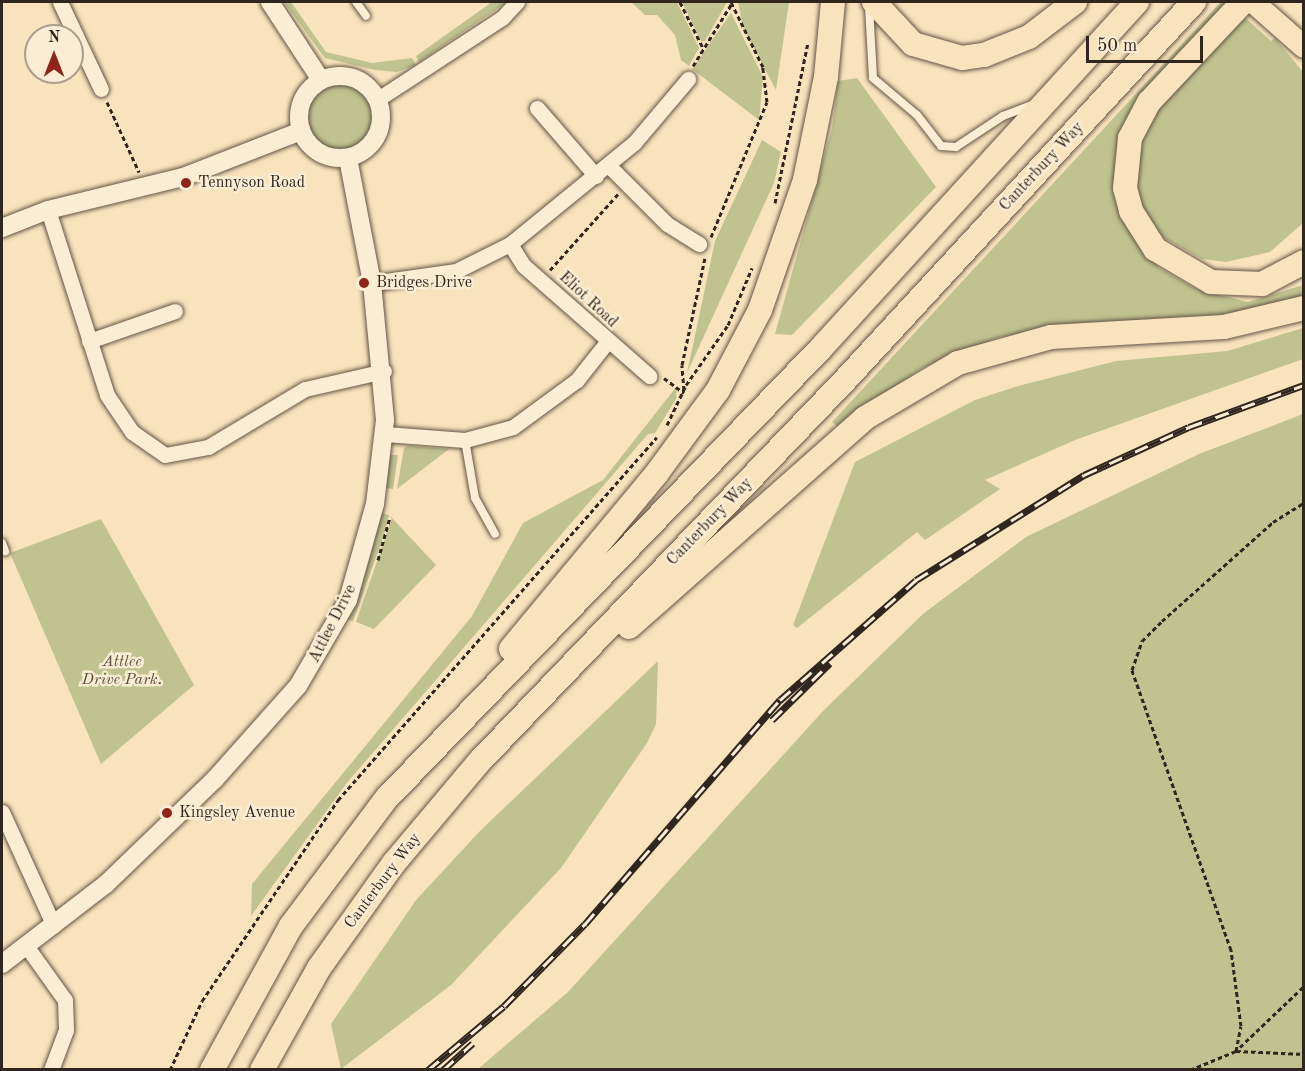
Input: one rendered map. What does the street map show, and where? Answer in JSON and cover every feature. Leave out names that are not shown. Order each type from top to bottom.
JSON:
[{"type":"highway","points":[[212,1070],[291,926],[386,799],[657,473],[718,390],[774,278],[796,213],[823,99],[833,2]]},
{"type":"highway","points":[[872,2],[913,44],[962,58],[1021,41],[1075,2]]},
{"type":"highway","points":[[386,799],[822,347],[1137,2]]},
{"type":"highway","name":"Canterbury Way","points":[[262,1070],[319,968],[394,863],[480,761],[847,378],[1194,2]]},
{"type":"highway","points":[[1243,2],[1149,102],[1130,138],[1125,188],[1131,211],[1155,249],[1211,282],[1262,284],[1304,262]]},
{"type":"highway","points":[[480,761],[810,463],[913,386],[958,363],[1052,337],[1224,327],[1304,308]]},
{"type":"main road","points":[[1253,2],[1304,47]]},
{"type":"street","points":[[60,2],[101,89]]},
{"type":"street","points":[[270,2],[321,80]]},
{"type":"street","points":[[378,99],[502,18],[517,2]]},
{"type":"street","points":[[333,76],[360,80],[378,99],[381,122],[373,142],[348,158],[320,153],[301,131],[300,108],[321,80],[333,76]]},
{"type":"street","points":[[372,283],[456,271],[510,244],[609,166],[687,79]]},
{"type":"street","points":[[537,108],[596,176]]},
{"type":"street","points":[[2,228],[48,210],[146,185],[260,151],[301,131]]},
{"type":"street","name":"Attlee Drive","points":[[2,964],[54,926],[174,821],[312,667],[358,571],[385,434],[384,371],[372,283],[348,158]]},
{"type":"street","points":[[609,166],[667,224],[699,244]]},
{"type":"street","points":[[48,210],[107,395],[132,432],[165,455],[208,447],[305,389],[384,371]]},
{"type":"street","name":"Eliot Road","points":[[510,244],[541,281],[607,342],[649,376]]},
{"type":"street","points":[[88,341],[175,311]]},
{"type":"street","points":[[385,434],[465,440],[513,427],[541,410],[577,380],[607,342]]},
{"type":"street","points":[[2,812],[54,926]]},
{"type":"street","points":[[27,947],[65,1000],[66,1030],[51,1070]]},
{"type":"lane","points":[[356,2],[366,16]]},
{"type":"lane","points":[[872,2],[873,78],[917,115],[941,146],[955,148],[1018,108],[1046,102]]},
{"type":"lane","points":[[465,440],[475,498],[495,534]]},
{"type":"path","points":[[680,2],[703,49]]},
{"type":"path","points":[[687,79],[732,2]]},
{"type":"path","points":[[684,393],[682,365],[710,239],[767,102],[763,67],[732,2]]},
{"type":"path","points":[[771,214],[810,34]]},
{"type":"path","points":[[101,89],[146,185]]},
{"type":"path","points":[[541,281],[627,184]]},
{"type":"path","points":[[170,1070],[202,1001],[338,800],[661,432],[728,325],[758,256]]},
{"type":"path","points":[[649,376],[658,373],[684,393]]},
{"type":"path","points":[[1236,1051],[1241,1026],[1231,950],[1132,670],[1142,641],[1162,621],[1273,522],[1304,503]]},
{"type":"path","points":[[1190,1070],[1236,1051],[1304,986]]},
{"type":"path","points":[[1236,1051],[1304,1054]]},
{"type":"green space","points":[[284,2],[291,2],[326,52],[372,63],[412,58],[416,65],[397,72],[375,70],[325,58]]},
{"type":"green space","points":[[492,2],[507,2],[419,62],[416,56]]},
{"type":"green space","points":[[631,2],[677,2],[699,48],[689,66],[681,60],[675,35],[657,15],[645,15]]},
{"type":"green space","points":[[682,2],[727,2],[705,41],[701,41]]},
{"type":"green space","points":[[738,2],[789,2],[776,90],[743,28]]},
{"type":"green space","points":[[1221,2],[1232,2],[1145,93],[1121,213],[1159,268],[1198,290],[1248,302],[1303,285],[1303,296],[1219,316],[1079,323],[999,337],[922,368],[837,426],[832,422]]},
{"type":"green space","points":[[731,13],[763,77],[759,120],[692,69]]},
{"type":"green space","points":[[1240,13],[1271,41],[1275,38],[1303,72],[1303,223],[1270,252],[1226,262],[1202,259],[1164,238],[1148,220],[1134,183],[1147,117]]},
{"type":"green space","points":[[857,78],[936,187],[792,335],[775,334],[832,128],[838,81]]},
{"type":"green space","points":[[339,82],[352,85],[364,92],[371,104],[374,117],[371,130],[364,142],[352,149],[339,152],[326,149],[314,142],[307,130],[304,117],[307,104],[314,92],[326,85]]},
{"type":"green space","points":[[762,140],[781,152],[774,183],[687,373],[715,241]]},
{"type":"green space","points":[[1303,328],[1303,359],[1075,440],[985,480],[1000,489],[925,540],[917,532],[797,628],[793,625],[855,462],[975,400],[1018,386],[1116,361],[1227,351]]},
{"type":"green space","points":[[677,386],[676,399],[655,433],[648,434],[346,784],[251,916],[252,884],[472,616],[523,523],[603,480]]},
{"type":"green space","points":[[1303,414],[1303,1069],[478,1069],[568,992],[824,710],[924,613],[1026,537],[1199,454]]},
{"type":"green space","points":[[409,446],[449,449],[397,489],[404,448]]},
{"type":"green space","points":[[390,455],[398,455],[393,489],[385,488]]},
{"type":"green space","points":[[381,513],[389,515],[384,535],[353,621],[346,619]]},
{"type":"green space","points":[[392,518],[436,565],[374,629],[356,622]]},
{"type":"green space","name":"Attlee Drive Park.","points":[[101,519],[194,685],[101,764],[10,553]]},
{"type":"green space","points":[[658,661],[656,724],[647,743],[561,868],[451,985],[341,1069],[331,1024],[416,900],[480,831]]},
{"type":"railway","points":[[428,1070],[504,1006],[585,924],[780,700],[916,580],[1084,475],[1189,427],[1304,385]]},
{"type":"railway","points":[[772,720],[830,663]]},
{"type":"railway","points":[[443,1070],[473,1043]]},
{"type":"place","name":"Tennyson Road","points":[[186,183]]},
{"type":"place","name":"Bridges Drive","points":[[364,283]]},
{"type":"place","name":"Kingsley Avenue","points":[[167,813]]}]
